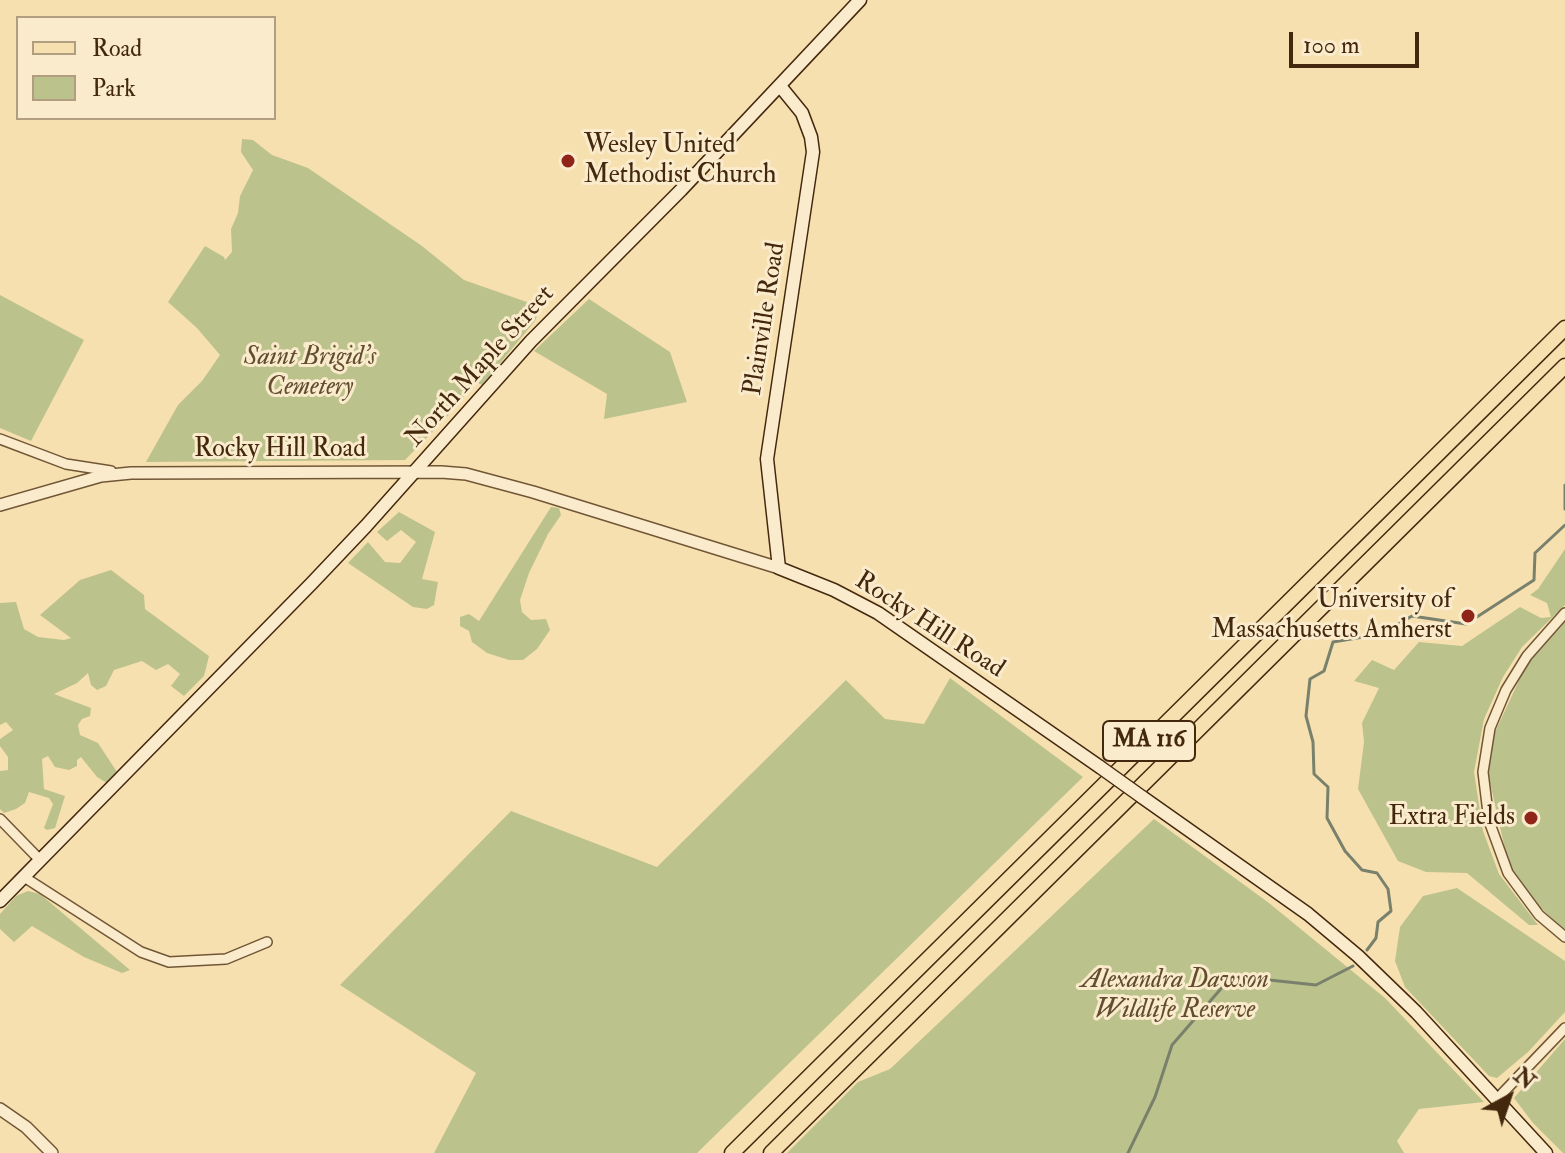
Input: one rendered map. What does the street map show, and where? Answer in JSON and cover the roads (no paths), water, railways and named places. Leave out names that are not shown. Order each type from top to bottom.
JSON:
[{"type":"main road","name":"North Maple Street","points":[[0,901],[312,583],[531,341],[860,0]]},
{"type":"main road","name":"Plainville Road","points":[[779,568],[767,459],[813,152],[802,113],[780,86]]},
{"type":"main road","name":"MA 116","points":[[732,1153],[1565,328]]},
{"type":"main road","name":"MA 116","points":[[771,1153],[1565,366]]},
{"type":"main road","name":"Rocky Hill Road","points":[[779,568],[834,590],[878,613],[1308,914],[1416,1012],[1546,1153]]},
{"type":"street","points":[[0,439],[71,466],[131,473]]},
{"type":"street","name":"Rocky Hill Road","points":[[0,505],[101,476],[131,473],[454,473],[489,480],[779,568]]},
{"type":"street","points":[[1565,613],[1521,664],[1506,690],[1487,741],[1483,787],[1492,833],[1512,880],[1539,915],[1565,937]]},
{"type":"street","points":[[0,819],[40,860]]},
{"type":"street","points":[[24,877],[141,952],[169,962],[226,959],[267,942]]},
{"type":"street","points":[[1496,1100],[1565,1028]]},
{"type":"street","points":[[0,1109],[26,1127],[52,1153]]},
{"type":"waterway","points":[[1565,485],[1565,509]]},
{"type":"waterway","points":[[1367,950],[1376,938],[1378,922],[1391,911],[1388,889],[1377,873],[1362,870],[1345,851],[1327,818],[1328,787],[1314,774],[1313,742],[1306,716],[1310,679],[1324,671],[1333,642],[1381,634],[1412,616],[1466,624],[1534,580],[1535,553],[1565,525]]},
{"type":"waterway","points":[[1128,1153],[1155,1097],[1172,1045],[1232,976],[1316,985],[1353,966]]},
{"type":"place","name":"Wesley United Methodist Church","points":[[568,161]]},
{"type":"place","name":"University of Massachusetts Amherst","points":[[1468,616]]},
{"type":"place","name":"Extra Fields","points":[[1531,818]]},
{"type":"park label","name":"Saint Brigid's Cemetery","points":[[310,373]]},
{"type":"park label","name":"Alexandra Dawson Wildlife Reserve","points":[[1175,996]]}]
